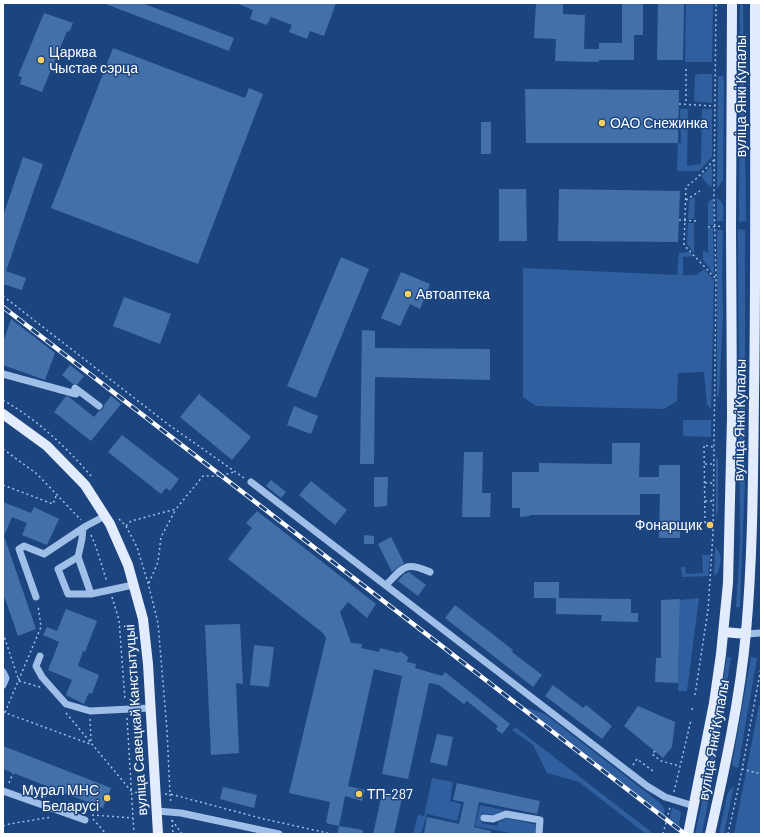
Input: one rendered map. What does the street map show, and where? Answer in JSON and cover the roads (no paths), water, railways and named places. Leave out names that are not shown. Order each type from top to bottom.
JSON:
[{"type":"main road","name":"вуліца Янкі Купалы","points":[[688,834],[714,703],[724,632],[728,576],[732,416],[732,3]]},
{"type":"main road","name":"вуліца Янкі Купалы","points":[[710,834],[731,737],[746,634],[752,529],[758,195],[755,3]]},
{"type":"main road","name":"вуліца Савецкай Канстытуцыі","points":[[3,414],[47,446],[85,485],[110,524],[128,566],[143,619],[151,708],[158,834]]},
{"type":"main road","points":[[724,632],[746,634]]},
{"type":"lane","points":[[3,374],[76,394],[77,389],[99,406]]},
{"type":"lane","points":[[251,482],[647,786],[666,796],[694,806]]},
{"type":"lane","points":[[36,597],[19,549],[24,546],[44,554],[85,527],[105,516]]},
{"type":"lane","points":[[85,527],[78,557],[91,594]]},
{"type":"lane","points":[[78,557],[58,568],[68,594],[91,594],[133,584]]},
{"type":"lane","points":[[386,585],[402,569],[408,566],[418,567],[430,572]]},
{"type":"lane","points":[[746,634],[761,633]]},
{"type":"lane","points":[[40,656],[36,666],[42,676],[66,704],[90,711],[151,708]]},
{"type":"lane","points":[[3,791],[85,820]]},
{"type":"lane","points":[[157,811],[187,814],[279,834]]},
{"type":"lane","points":[[484,818],[493,819],[506,814],[540,820],[539,834]]},
{"type":"railway","points":[[3,307],[685,834]]},
{"type":"place","name":"Царква Чыстае сэрца","points":[[41,60]]},
{"type":"place","name":"ОАО Снежинка","points":[[602,123]]},
{"type":"place","name":"Автоаптека","points":[[408,294]]},
{"type":"place","name":"Фонарщик","points":[[710,525]]},
{"type":"place","name":"ТП-287","points":[[359,794]]},
{"type":"place","name":"Мурал МНС Беларусі","points":[[107,798]]}]
